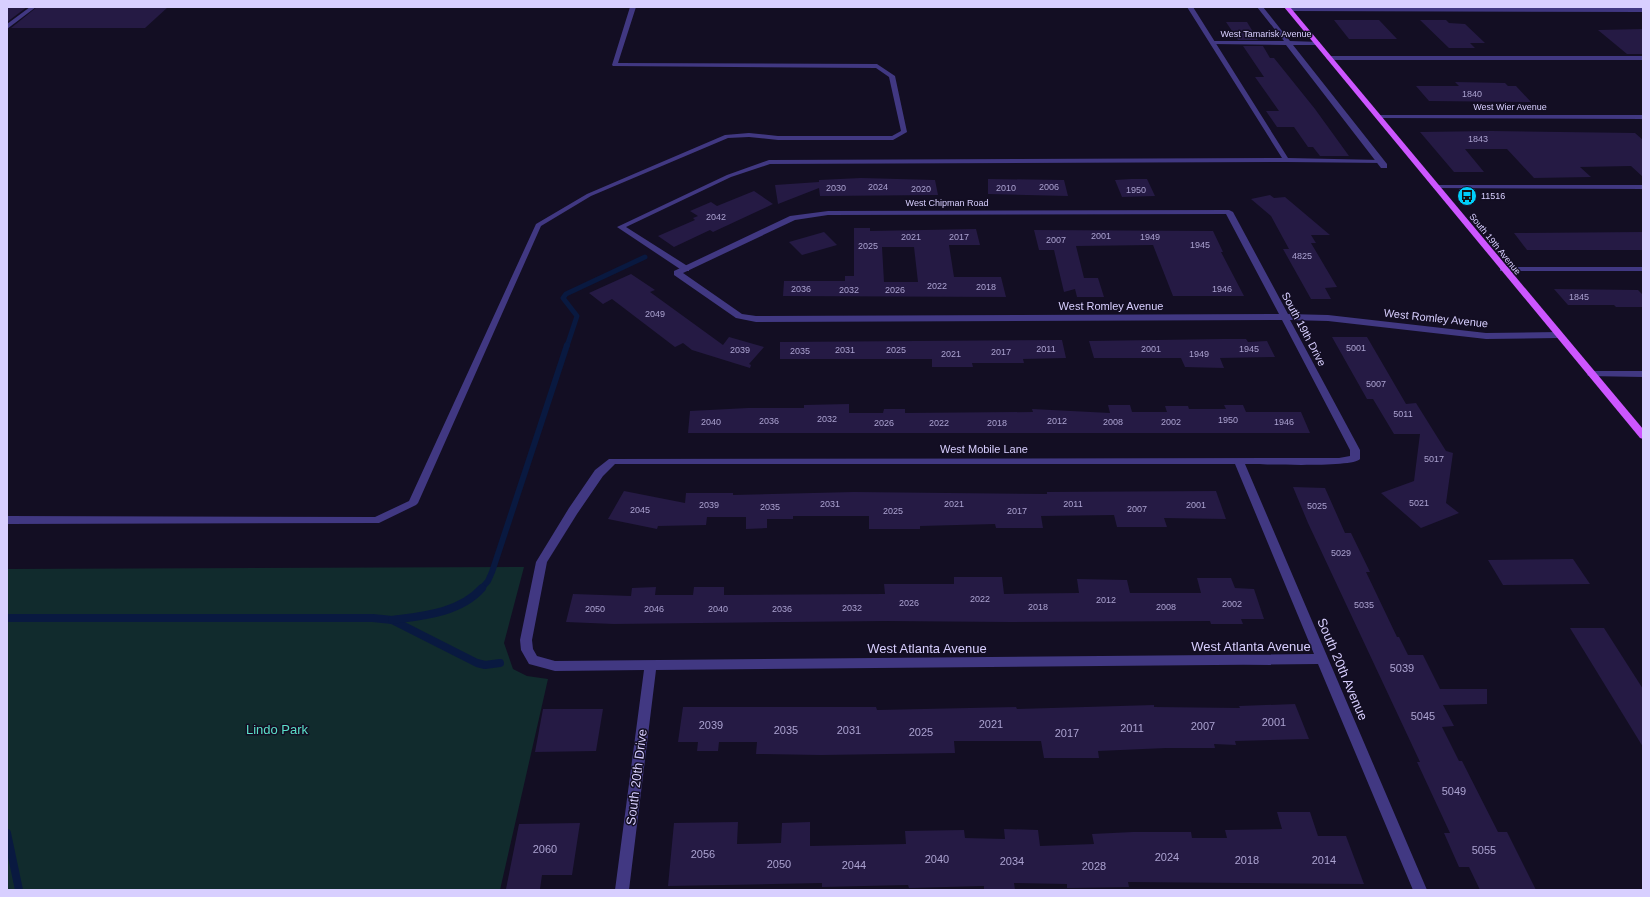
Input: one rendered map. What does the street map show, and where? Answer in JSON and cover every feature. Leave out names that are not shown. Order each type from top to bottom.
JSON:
[{"type":"main road","name":"South 19th Avenue","points":[[1288,8],[1502,269],[1643,436]]},
{"type":"street","points":[[1260,7],[1383,164]]},
{"type":"street","points":[[1288,8],[1643,10]]},
{"type":"street","name":"West Tamarisk Avenue","points":[[1214,43],[1318,44]]},
{"type":"street","name":"West Wier Avenue","points":[[1377,116],[1643,117]]},
{"type":"street","name":"West Chipman Road","points":[[677,273],[793,218],[816,214],[1229,212]]},
{"type":"street","name":"South 19th Drive","points":[[1229,212],[1355,450],[1355,459]]},
{"type":"street","points":[[1502,269],[1643,269]]},
{"type":"street","name":"West Romley Avenue","points":[[677,273],[729,310],[740,316],[756,319],[1284,317],[1328,318],[1486,336],[1559,335]]},
{"type":"street","name":"West Mobile Lane","points":[[533,660],[527,650],[526,640],[542,562],[573,511],[599,473],[614,461],[1339,461],[1355,459]]},
{"type":"street","name":"South 20th Avenue","points":[[1238,460],[1420,890]]},
{"type":"street","name":"West Atlanta Avenue","points":[[533,660],[555,666],[1322,659]]},
{"type":"street","name":"South 20th Drive","points":[[622,890],[651,664]]},
{"type":"lane","points":[[7,27],[34,7]]},
{"type":"lane","points":[[7,520],[376,521],[413,503],[538,225],[589,196],[727,136],[749,135],[778,138],[893,138],[904,132],[892,76],[877,66],[615,65],[633,7]]},
{"type":"lane","points":[[1190,7],[1286,160]]},
{"type":"lane","points":[[1329,58],[1643,58]]},
{"type":"lane","points":[[686,269],[620,227],[729,176],[769,162],[1286,160],[1383,164]]},
{"type":"lane","points":[[1435,187],[1643,187]]},
{"type":"lane","points":[[1591,374],[1643,374]]},
{"type":"green space","name":"Lindo Park","points":[[524,567],[504,643],[513,669],[527,676],[548,679],[500,890],[7,890],[7,569]]},
{"type":"building","points":[[7,7],[27,7],[7,22]]},
{"type":"building","points":[[37,7],[168,7],[145,28],[11,28]]},
{"type":"building","points":[[1334,20],[1379,20],[1397,39],[1349,39]]},
{"type":"building","points":[[1420,20],[1446,20],[1449,23],[1465,24],[1485,43],[1470,43],[1475,48],[1449,48]]},
{"type":"building","points":[[1226,22],[1247,22],[1258,40],[1238,40]]},
{"type":"building","points":[[1643,29],[1643,54],[1627,54],[1598,30]]},
{"type":"building","points":[[1243,46],[1263,46],[1270,58],[1274,58],[1315,109],[1349,156],[1320,156],[1313,147],[1308,147],[1294,127],[1277,127],[1266,111],[1279,111],[1255,77],[1264,77]]},
{"type":"building","points":[[1455,82],[1505,83],[1508,86],[1516,86],[1531,102],[1429,101],[1416,86],[1459,86]]},
{"type":"building","points":[[1492,131],[1635,133],[1643,140],[1643,177],[1631,166],[1580,167],[1591,177],[1534,178],[1507,149],[1465,149],[1484,172],[1454,172],[1420,132]]},
{"type":"building","points":[[861,178],[935,180],[938,195],[820,196],[819,188],[778,204],[775,185],[819,182],[819,180]]},
{"type":"building","points":[[988,179],[1064,180],[1068,196],[988,194]]},
{"type":"building","points":[[1147,179],[1155,196],[1122,197],[1115,180]]},
{"type":"building","points":[[754,191],[773,204],[713,232],[710,230],[674,247],[658,236],[695,220],[693,218],[698,216],[690,211],[711,202],[717,206]]},
{"type":"building","points":[[1270,195],[1274,198],[1285,197],[1330,235],[1311,235],[1316,243],[1311,243],[1337,287],[1325,288],[1331,299],[1311,299],[1283,249],[1289,249],[1271,216],[1251,199]]},
{"type":"building","points":[[854,228],[870,228],[870,231],[976,229],[980,245],[949,245],[954,277],[1001,277],[1006,297],[783,296],[784,281],[845,281],[845,276],[854,276]],"holes":[[[882,247],[914,247],[918,282],[884,282]]]},
{"type":"building","points":[[1034,230],[1213,231],[1223,252],[1221,252],[1244,296],[1173,296],[1153,245],[1076,246],[1084,278],[1098,278],[1104,297],[1077,297],[1075,289],[1064,292],[1054,250],[1039,250]]},
{"type":"building","points":[[824,232],[837,245],[802,255],[789,242]]},
{"type":"building","points":[[1643,232],[1643,250],[1527,250],[1514,233]]},
{"type":"building","points":[[631,274],[655,290],[650,292],[723,345],[729,337],[764,347],[749,364],[751,365],[750,368],[692,350],[683,343],[675,347],[612,299],[603,304],[589,293]]},
{"type":"building","points":[[1554,289],[1638,290],[1643,295],[1643,307],[1616,307],[1614,305],[1568,305]]},
{"type":"building","points":[[1332,337],[1367,337],[1406,404],[1416,403],[1446,451],[1453,453],[1446,503],[1459,513],[1421,528],[1381,493],[1414,481],[1420,434],[1394,434],[1373,399],[1367,399]]},
{"type":"building","points":[[1246,339],[1248,342],[1267,341],[1275,357],[1220,358],[1224,368],[1185,367],[1181,358],[1094,358],[1089,341]]},
{"type":"building","points":[[1062,340],[1066,358],[1023,359],[1024,363],[972,363],[973,367],[932,367],[932,359],[780,359],[780,342]]},
{"type":"building","points":[[849,404],[849,413],[883,413],[884,409],[905,409],[905,413],[1033,412],[1032,409],[1110,413],[1108,405],[1130,405],[1132,412],[1167,412],[1165,406],[1188,406],[1189,409],[1226,409],[1224,405],[1243,405],[1246,412],[1301,412],[1310,433],[688,433],[690,411],[748,408],[804,408],[804,405]]},
{"type":"building","points":[[1293,487],[1325,488],[1345,533],[1351,533],[1370,572],[1366,572],[1397,637],[1399,637],[1408,655],[1423,655],[1440,689],[1487,689],[1487,704],[1443,705],[1454,726],[1442,727],[1459,761],[1462,761],[1498,832],[1507,832],[1536,890],[1480,890],[1469,867],[1459,867],[1444,833],[1450,833],[1417,762],[1420,762],[1308,523]]},
{"type":"building","points":[[624,491],[685,503],[686,493],[733,493],[733,495],[854,492],[1047,494],[1047,492],[1216,491],[1226,519],[1164,518],[1167,527],[1117,527],[1114,515],[1041,516],[1043,528],[996,528],[995,524],[920,526],[920,529],[869,529],[869,516],[793,516],[793,519],[767,519],[767,528],[746,529],[746,517],[707,517],[706,525],[658,526],[657,529],[608,519]]},
{"type":"building","points":[[1573,559],[1590,584],[1503,585],[1488,560]]},
{"type":"building","points":[[954,577],[1002,577],[1004,594],[1079,593],[1077,579],[1127,580],[1130,593],[1201,593],[1197,578],[1231,578],[1235,588],[1254,589],[1264,619],[1241,619],[1243,624],[1211,624],[1210,621],[886,621],[614,624],[566,622],[573,594],[631,596],[632,588],[656,587],[655,595],[693,595],[694,587],[724,587],[724,595],[885,594],[884,584],[954,584]]},
{"type":"building","points":[[1570,628],[1604,628],[1643,689],[1643,747]]},
{"type":"building","points":[[1295,704],[1309,739],[1235,741],[1236,745],[1214,744],[1215,748],[1166,748],[1098,751],[1099,758],[1044,758],[1041,741],[954,741],[955,753],[821,755],[756,754],[757,742],[719,742],[718,751],[697,751],[698,742],[678,742],[683,707],[876,707],[877,710],[1016,707],[1017,709],[1154,705],[1154,707],[1240,708],[1239,706]]},
{"type":"building","points":[[543,709],[603,709],[596,751],[535,752]]},
{"type":"building","points":[[1277,812],[1310,812],[1318,836],[1346,836],[1364,884],[1128,882],[1129,887],[1067,888],[1067,884],[1014,883],[1015,890],[984,890],[984,886],[909,888],[908,885],[822,887],[822,883],[668,886],[674,823],[738,822],[737,844],[781,843],[782,823],[810,822],[810,846],[906,844],[905,831],[964,830],[965,838],[1005,839],[1004,829],[1038,830],[1040,846],[1094,844],[1092,834],[1133,832],[1191,832],[1192,838],[1227,838],[1225,830],[1282,829]]},
{"type":"building","points":[[580,823],[572,875],[542,875],[540,889],[506,889],[519,824]]},
{"type":"waterway","points":[[567,346],[577,316],[563,298],[566,294],[645,257]]},
{"type":"waterway","points":[[481,588],[488,581],[492,572],[567,345]]},
{"type":"waterway","points":[[392,620],[428,615],[452,608],[463,603],[481,588]]},
{"type":"waterway","points":[[7,618],[373,618],[392,620]]},
{"type":"waterway","points":[[392,620],[477,663],[485,665],[500,663]]},
{"type":"waterway","points":[[7,833],[19,890]]},
{"type":"place","name":"11516","points":[[1467,196]]}]
